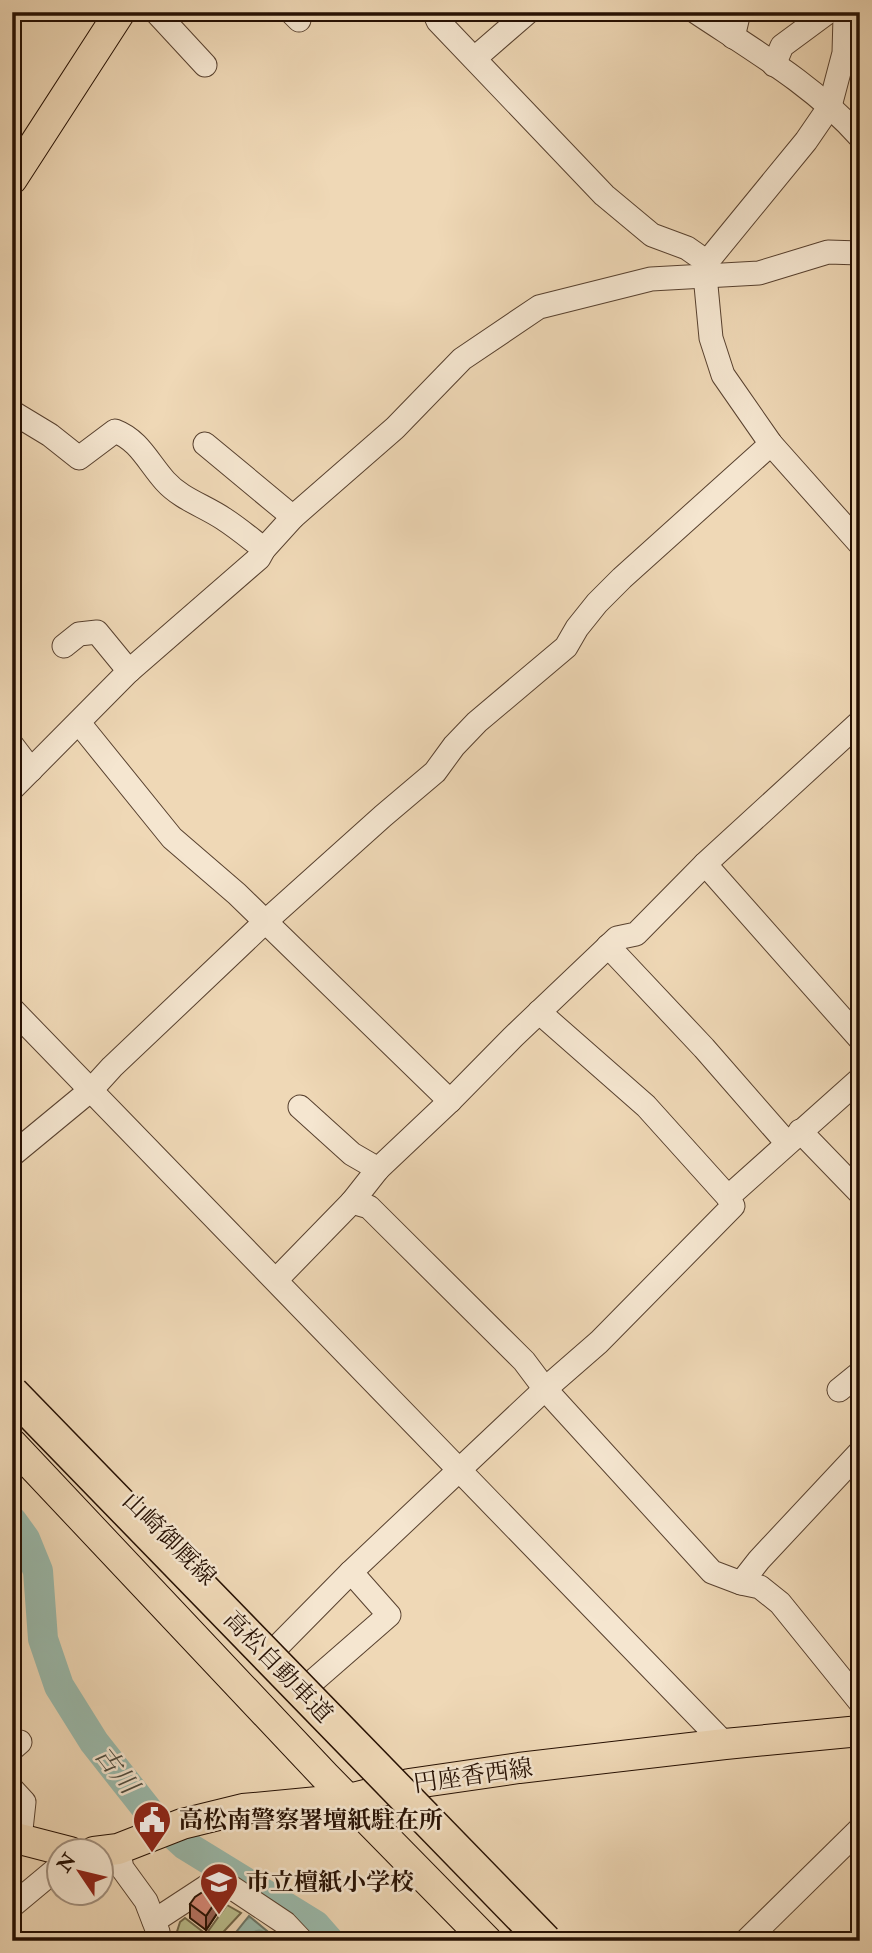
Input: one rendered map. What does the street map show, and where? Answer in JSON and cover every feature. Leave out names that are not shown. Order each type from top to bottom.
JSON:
[{"type":"highway","name":"高松自動車道","points":[[12,1393],[545,1941]]},
{"type":"highway","name":"高松自動車道","points":[[12,1421],[517,1941]]},
{"type":"main road","points":[[12,179],[120,12]]},
{"type":"main road","name":"山崎御厩線","points":[[12,1387],[157,1525],[311,1683],[409,1784],[551,1941]]},
{"type":"main road","name":"山崎御厩線","points":[[12,1444],[325,1776],[487,1941]]},
{"type":"main road","name":"円座香西線","points":[[116,1847],[182,1824],[243,1809],[349,1799],[409,1784],[519,1768],[860,1731]]},
{"type":"main road","points":[[16,1838],[46,1846]]},
{"type":"street","points":[[156,12],[205,65]]},
{"type":"street","points":[[435,12],[438,20],[604,195],[652,235],[687,248],[706,268],[711,338],[723,375],[771,444],[860,544]]},
{"type":"street","points":[[475,58],[528,12]]},
{"type":"street","points":[[696,12],[830,106],[860,137]]},
{"type":"street","points":[[733,37],[739,12]]},
{"type":"street","points":[[706,268],[806,141],[830,106],[844,52],[844,17],[782,46],[774,65]]},
{"type":"street","points":[[12,789],[129,671],[259,558],[293,517],[395,428],[462,359],[539,307],[706,268],[759,272],[828,252],[860,253]]},
{"type":"street","points":[[12,412],[50,435],[79,458],[115,431],[128,436],[148,457],[165,482],[187,499],[223,518],[264,549]]},
{"type":"street","points":[[205,444],[293,517]]},
{"type":"street","points":[[12,1155],[92,1089],[121,1058],[266,921],[435,772],[454,746],[477,722],[566,648],[577,628],[597,603],[622,578],[771,444]]},
{"type":"street","points":[[64,646],[79,634],[97,632],[129,671]]},
{"type":"street","points":[[276,1280],[352,1202],[378,1169],[608,946],[617,938],[636,934],[705,864],[860,722]]},
{"type":"street","points":[[79,723],[172,838],[266,921],[450,1101]]},
{"type":"street","points":[[12,745],[32,770]]},
{"type":"street","points":[[705,864],[860,1039]]},
{"type":"street","points":[[608,946],[793,1137],[860,1194]]},
{"type":"street","points":[[12,1009],[724,1744]]},
{"type":"street","points":[[276,1648],[351,1572],[545,1389],[599,1342],[733,1206],[646,1105],[539,1012]]},
{"type":"street","points":[[728,1198],[860,1079]]},
{"type":"street","points":[[300,1107],[352,1154],[378,1169]]},
{"type":"street","points":[[352,1202],[369,1207],[524,1361],[545,1389],[712,1572],[760,1587],[780,1603],[860,1702]]},
{"type":"street","points":[[839,1390],[860,1373]]},
{"type":"street","points":[[741,1583],[759,1560],[860,1452]]},
{"type":"street","points":[[311,1683],[389,1615],[351,1572]]},
{"type":"street","points":[[12,1789],[23,1802],[16,1838]]},
{"type":"street","points":[[746,1941],[860,1829]]},
{"type":"street","points":[[116,1861],[146,1901],[157,1931],[209,1885],[228,1885],[285,1923],[302,1941]]},
{"type":"street","points":[[12,1906],[46,1878]]},
{"type":"green space","points":[[227,1905],[241,1913],[215,1941],[174,1941],[180,1922],[185,1918],[206,1934]]},
{"type":"water","points":[[249,1916],[279,1941],[229,1941]]},
{"type":"building","points":[[212,1886],[222,1892],[206,1916],[190,1904],[195,1897]]},
{"type":"waterway","name":"古川","points":[[12,1521],[25,1539],[38,1571],[43,1639],[59,1686],[94,1742],[150,1813],[185,1845],[315,1925],[329,1941]]},
{"type":"place","name":"高松南警察署壇紙駐在所","points":[[152,1854]]},
{"type":"place","name":"市立檀紙小学校","points":[[219,1916]]}]
